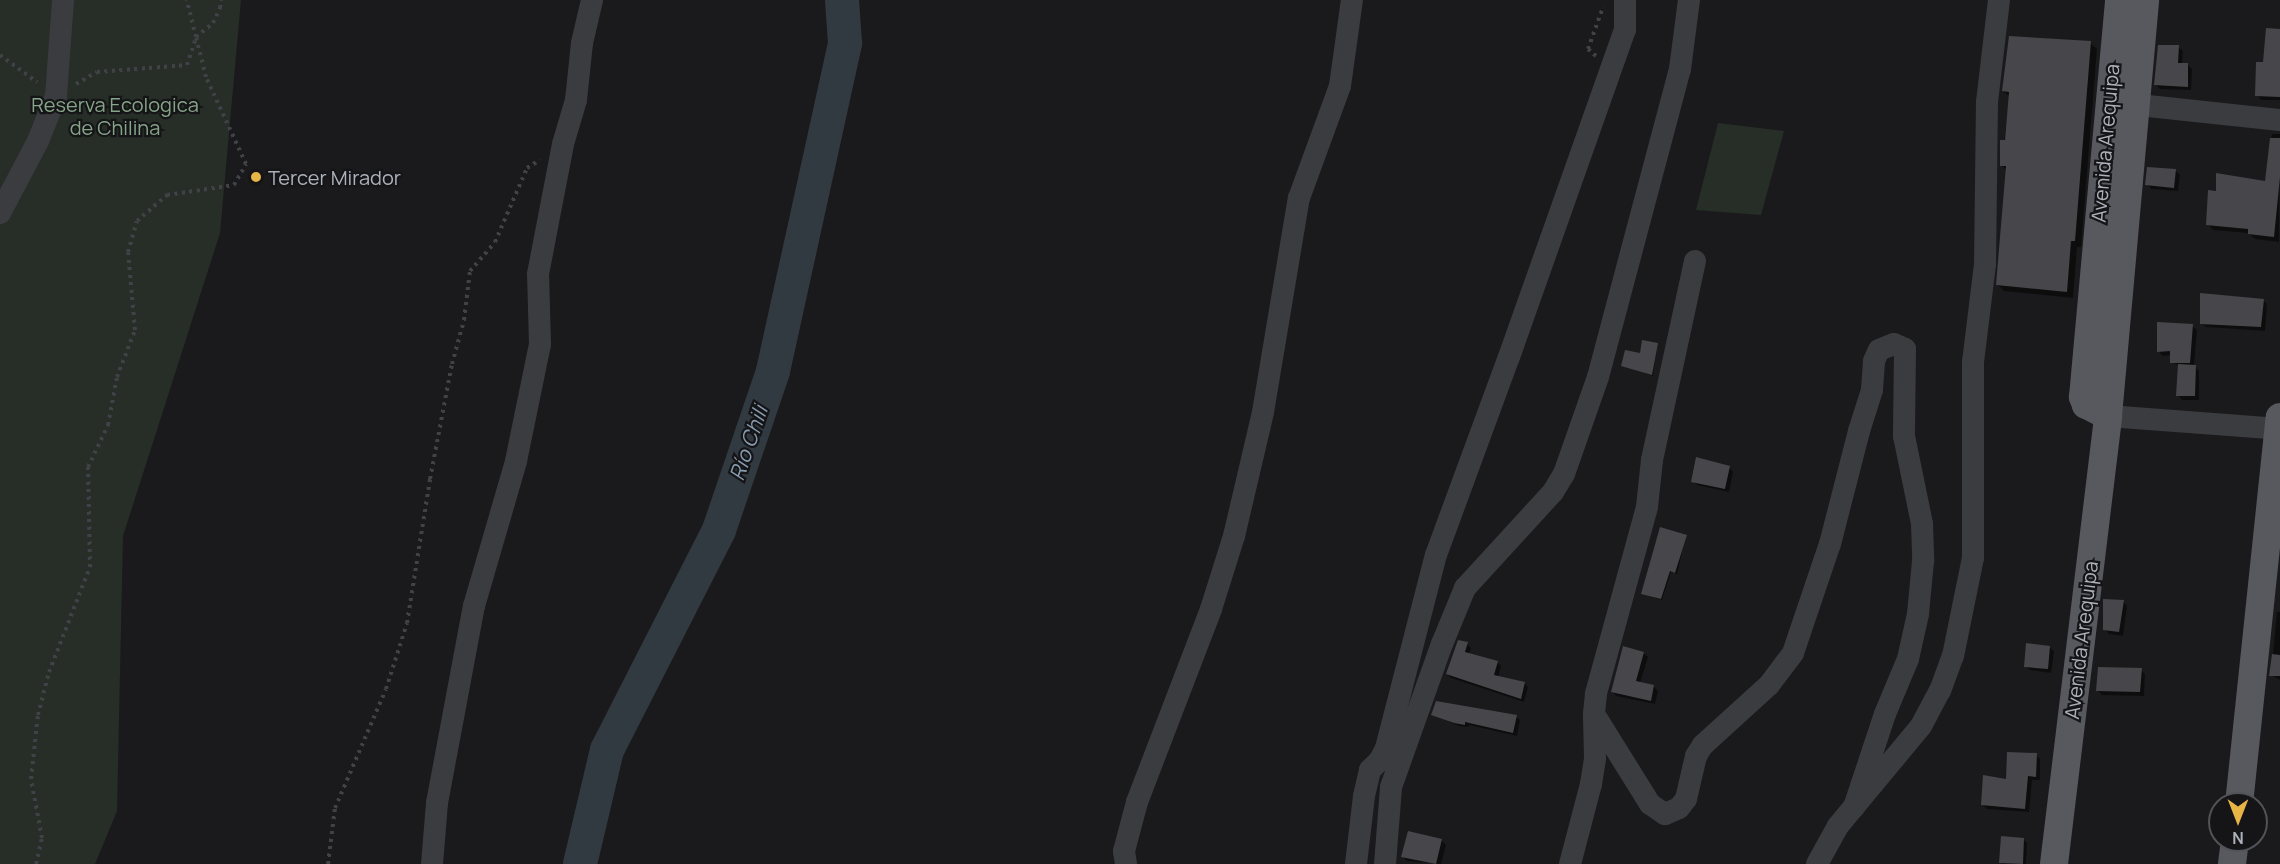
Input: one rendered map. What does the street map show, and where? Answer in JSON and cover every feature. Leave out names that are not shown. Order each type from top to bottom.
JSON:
[{"type":"main road","name":"Avenida Arequipa","points":[[2054,864],[2108,416],[2122,103],[2119,0]]},
{"type":"main road","name":"Avenida Arequipa","points":[[2122,103],[2145,0]]},
{"type":"main road","points":[[2240,792],[2280,425]]},
{"type":"street","points":[[0,213],[38,141],[56,96],[63,0]]},
{"type":"street","points":[[432,864],[437,803],[474,606],[516,461],[540,344],[538,274],[563,144],[576,100],[582,43],[592,0]]},
{"type":"street","points":[[1126,864],[1124,851],[1137,802],[1211,609],[1233,536],[1263,412],[1299,198],[1340,86],[1352,0]]},
{"type":"street","points":[[1356,864],[1364,796],[1370,770],[1380,760],[1386,748],[1436,555],[1509,357],[1624,30],[1625,0]]},
{"type":"street","points":[[1385,864],[1391,787],[1442,644],[1465,588],[1553,492],[1564,474],[1598,377],[1680,69],[1689,0]]},
{"type":"street","points":[[1817,864],[1838,826],[1921,726],[1940,691],[1953,656],[1972,558],[1973,362],[1985,264],[1987,102],[1999,0]]},
{"type":"street","points":[[2122,103],[2280,120]]},
{"type":"street","points":[[1570,864],[1591,784],[1595,758],[1596,694],[1647,507],[1652,460],[1695,261]]},
{"type":"street","points":[[1594,714],[1650,804],[1665,814],[1679,808],[1686,799],[1696,756],[1703,745],[1775,679],[1793,653],[1830,544],[1872,390],[1874,361],[1879,350],[1894,344],[1905,349],[1904,436],[1922,524],[1923,561],[1918,614],[1908,659],[1885,714],[1854,807]]},
{"type":"street","points":[[2108,416],[2280,425]]},
{"type":"path","points":[[36,864],[42,838],[32,780],[38,715],[49,672],[90,567],[88,467],[108,425],[117,377],[135,330],[128,252],[137,220],[167,195],[234,185],[246,164],[206,76],[187,0]]},
{"type":"path","points":[[0,55],[56,96],[98,72],[186,65],[196,37],[213,23],[221,0]]},
{"type":"path","points":[[1603,0],[1599,23],[1588,49],[1610,71]]},
{"type":"path","points":[[328,864],[335,808],[386,689],[407,623],[430,479],[452,364],[464,320],[470,271],[495,242],[527,168],[563,144]]},
{"type":"green space","name":"Reserva Ecologica de Chilina","points":[[0,0],[241,0],[220,233],[123,536],[117,811],[95,864],[0,864]]},
{"type":"green space","points":[[1718,123],[1784,131],[1761,215],[1696,210]]},
{"type":"building","points":[[2266,28],[2280,29],[2280,97],[2255,96],[2256,62],[2263,62]]},
{"type":"building","points":[[2009,36],[2091,41],[2075,241],[2071,241],[2067,292],[1996,285],[2006,166],[2000,166],[2000,140],[2005,140],[2009,92],[2002,91]]},
{"type":"building","points":[[2158,45],[2179,45],[2178,63],[2188,63],[2188,87],[2154,85]]},
{"type":"building","points":[[2270,138],[2280,138],[2280,177],[2274,237],[2248,234],[2248,229],[2206,225],[2208,190],[2216,191],[2216,173],[2265,181]]},
{"type":"building","points":[[2147,167],[2176,169],[2174,188],[2145,185]]},
{"type":"building","points":[[2200,293],[2264,299],[2261,327],[2200,324]]},
{"type":"building","points":[[2157,322],[2193,324],[2190,363],[2170,363],[2170,351],[2157,352]]},
{"type":"building","points":[[1642,340],[1658,343],[1652,375],[1621,366],[1625,350],[1640,353]]},
{"type":"building","points":[[2178,364],[2196,365],[2195,396],[2176,396]]},
{"type":"building","points":[[1696,457],[1730,466],[1725,489],[1691,482]]},
{"type":"building","points":[[1660,527],[1687,535],[1675,573],[1670,571],[1661,599],[1641,594]]},
{"type":"building","points":[[2103,599],[2124,600],[2119,632],[2103,630]]},
{"type":"building","points":[[1458,640],[1468,642],[1465,652],[1498,661],[1494,675],[1525,682],[1521,699],[1446,674]]},
{"type":"building","points":[[2026,643],[2050,646],[2048,669],[2024,667]]},
{"type":"building","points":[[1623,646],[1644,652],[1636,681],[1654,685],[1651,701],[1611,692]]},
{"type":"building","points":[[2272,654],[2280,655],[2280,676],[2269,676]]},
{"type":"building","points":[[2098,667],[2142,668],[2140,692],[2096,691]]},
{"type":"building","points":[[1436,701],[1517,715],[1513,733],[1465,722],[1465,725],[1454,723],[1431,715]]},
{"type":"building","points":[[2007,752],[2037,753],[2036,777],[2028,776],[2025,809],[1981,805],[1983,775],[2006,779]]},
{"type":"building","points":[[1408,831],[1442,839],[1436,864],[1401,857]]},
{"type":"building","points":[[2001,836],[2024,838],[2023,864],[1999,863]]},
{"type":"waterway","name":"Río Chili","points":[[580,864],[607,750],[719,530],[773,371],[845,43],[842,0]]},
{"type":"place","name":"Tercer Mirador","points":[[256,177]]}]
